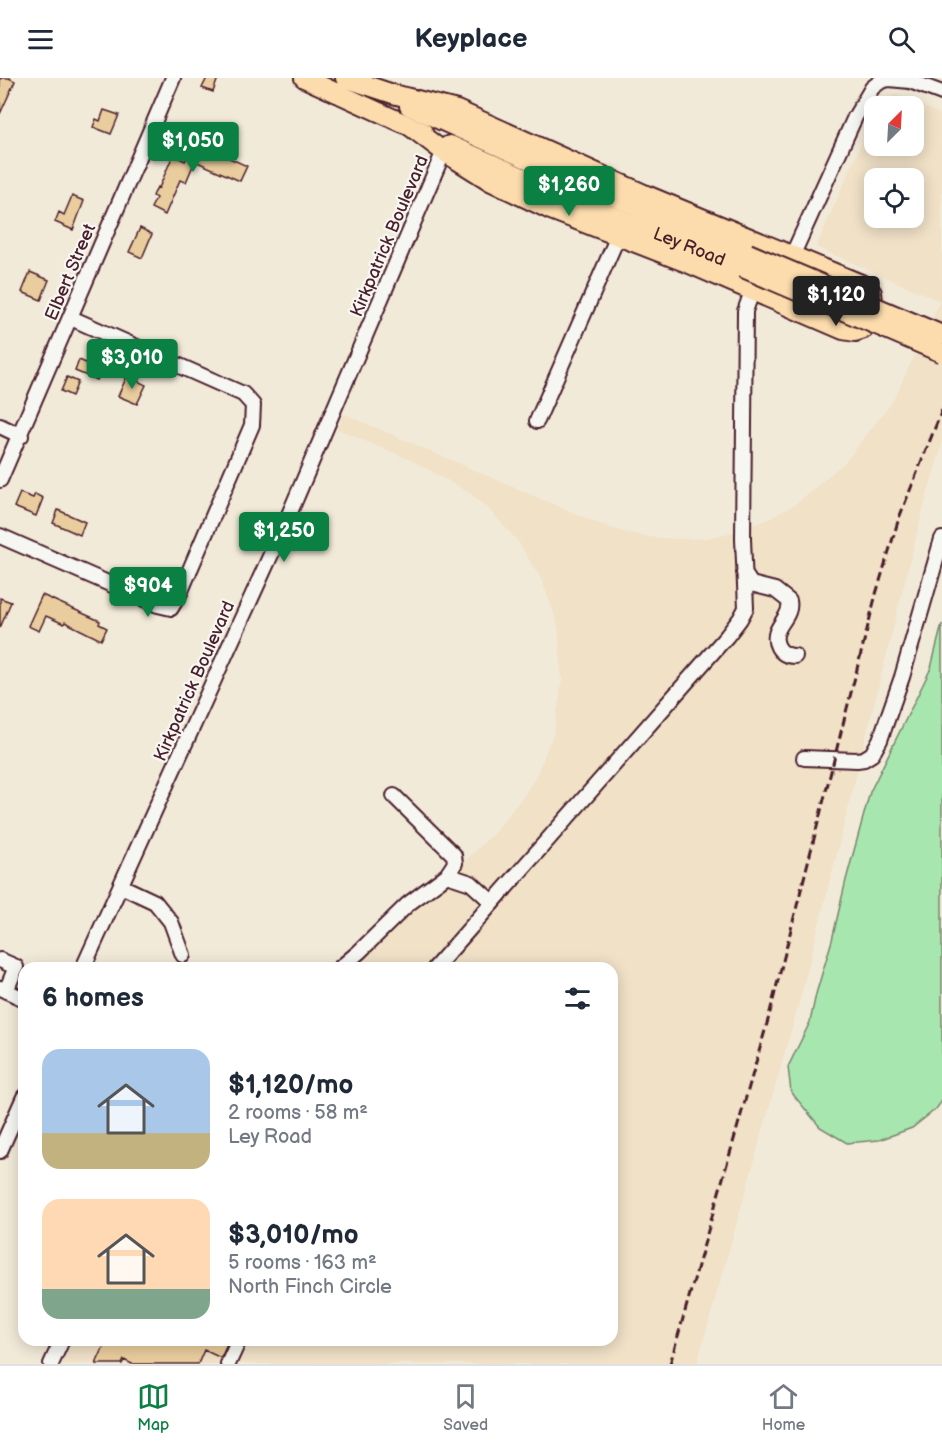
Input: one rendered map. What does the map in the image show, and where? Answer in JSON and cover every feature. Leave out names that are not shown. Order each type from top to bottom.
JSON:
[{"type":"main road","name":"Ley Road","points":[[304,78],[411,127],[446,148],[581,203],[746,260],[942,335]]},
{"type":"main road","name":"Ley Road","points":[[345,78],[587,186],[942,353]]},
{"type":"main road","points":[[345,78],[393,94],[457,110],[644,194],[793,254],[861,284],[870,291],[874,298],[875,308],[864,329],[855,332],[843,330],[685,262],[551,210],[490,181],[446,148],[452,137],[465,132]]},
{"type":"street","name":"Elbert Street","points":[[0,480],[21,436],[173,78]]},
{"type":"street","points":[[793,254],[855,117],[872,88],[881,81],[889,79],[910,81],[942,93]]},
{"type":"street","name":"Kirkpatrick Boulevard","points":[[86,962],[288,517],[446,148]]},
{"type":"street","points":[[537,421],[618,236]]},
{"type":"street","points":[[746,608],[744,573],[745,311],[752,292]]},
{"type":"street","points":[[0,536],[158,605],[171,608],[180,593],[252,425],[253,405],[243,394],[71,318]]},
{"type":"street","points":[[0,426],[21,436]]},
{"type":"street","points":[[804,758],[864,759],[877,747],[902,677],[942,539]]},
{"type":"street","points":[[744,573],[751,584],[777,591],[789,601],[789,610],[775,637],[780,651],[795,656]]},
{"type":"street","points":[[440,962],[727,636],[746,608],[764,588]]},
{"type":"street","points":[[347,962],[408,904],[447,875],[455,863],[454,855],[394,795]]},
{"type":"street","points":[[447,875],[471,883],[492,903]]},
{"type":"street","points":[[121,886],[155,902],[171,922],[183,955]]},
{"type":"street","points":[[453,962],[457,944]]},
{"type":"street","points":[[0,960],[16,967],[9,993]]},
{"type":"street","points":[[0,1150],[18,1110]]},
{"type":"street","points":[[51,1364],[59,1346]]},
{"type":"street","points":[[228,1364],[236,1346]]},
{"type":"shaded area","points":[[924,107],[942,115],[942,445],[922,513],[802,992],[697,1364],[61,1364],[69,1346],[618,1346],[618,962],[347,962],[466,860],[493,834],[525,794],[537,774],[554,732],[562,681],[558,627],[542,581],[519,543],[488,508],[468,492],[413,461],[337,429],[344,414],[597,523],[623,532],[677,539],[707,538],[733,532],[769,519],[796,504],[846,461],[893,401],[940,301],[816,247],[864,138],[864,156],[924,156]]},
{"type":"green space","points":[[942,624],[942,1101],[936,1109],[912,1128],[879,1140],[847,1143],[820,1127],[791,1092],[788,1067],[810,1022],[870,792],[931,668]]},
{"type":"building","points":[[0,78],[15,81],[0,114]]},
{"type":"building","points":[[207,78],[218,78],[213,92],[202,88]]},
{"type":"building","points":[[104,110],[119,115],[111,134],[93,127],[96,119],[100,121]]},
{"type":"building","points":[[194,142],[247,166],[240,181],[195,161],[186,182],[180,180],[165,215],[151,208],[156,198],[153,196],[157,187],[159,188],[173,155],[185,161]]},
{"type":"building","points":[[72,196],[84,201],[73,230],[55,222],[59,212],[64,215]]},
{"type":"building","points":[[140,228],[152,234],[142,258],[129,252]]},
{"type":"building","points":[[30,272],[49,280],[41,300],[22,292]]},
{"type":"building","points":[[79,360],[86,363],[87,361],[93,363],[93,361],[104,366],[97,380],[75,371]]},
{"type":"building","points":[[127,376],[146,385],[137,404],[118,396]]},
{"type":"building","points":[[67,377],[78,382],[72,396],[61,391]]},
{"type":"building","points":[[20,493],[33,498],[35,494],[43,498],[36,516],[14,507]]},
{"type":"building","points":[[58,510],[85,522],[80,535],[53,523]]},
{"type":"building","points":[[42,595],[100,621],[99,624],[107,628],[101,640],[65,622],[64,624],[46,616],[39,631],[28,626]]},
{"type":"building","points":[[0,598],[11,602],[0,628]]},
{"type":"building","points":[[104,1346],[226,1346],[221,1358],[204,1350],[198,1364],[132,1364],[124,1360],[122,1364],[96,1364]]},
{"type":"railway","points":[[670,1364],[768,1020],[876,594],[899,518],[942,410]]}]
